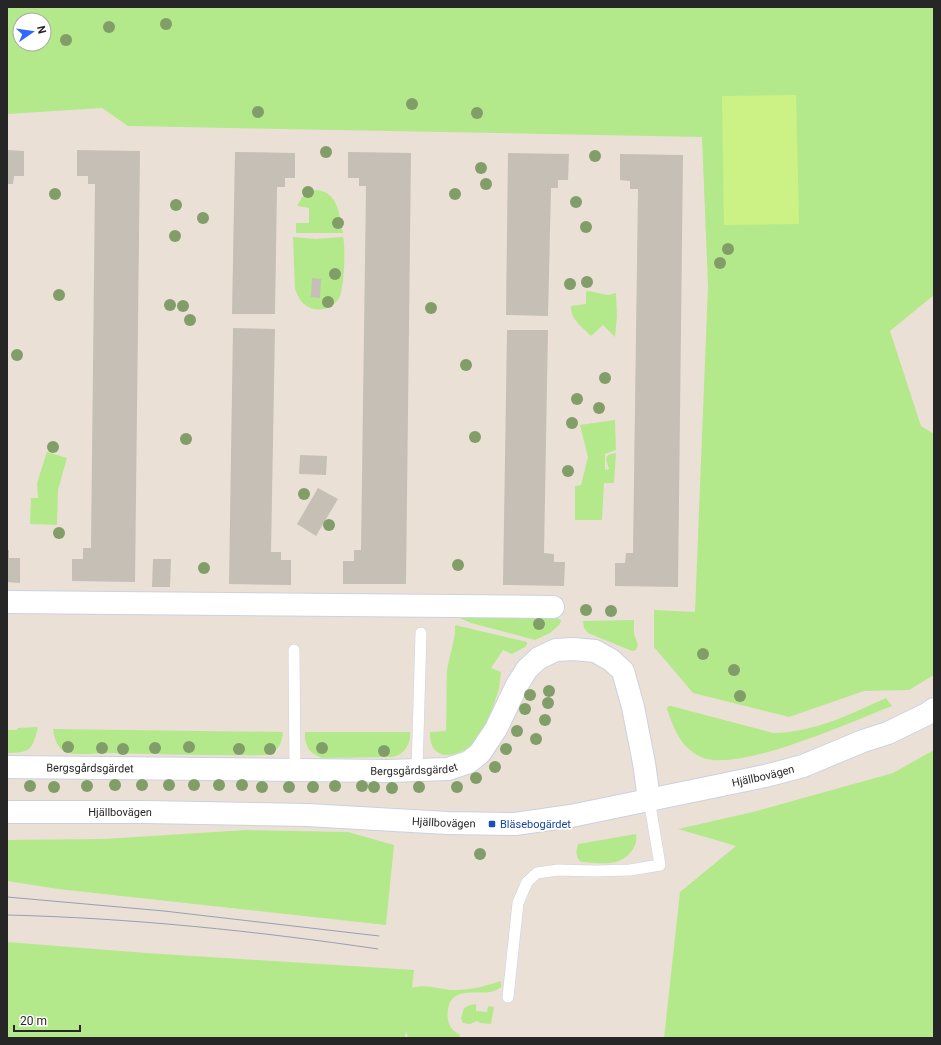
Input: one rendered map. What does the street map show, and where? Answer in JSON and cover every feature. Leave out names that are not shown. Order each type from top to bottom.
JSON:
[{"type":"street","points":[[7,602],[553,607]]},
{"type":"street","name":"Bergsgårdsgärdet","points":[[7,767],[295,770],[448,769],[469,762],[480,753],[496,729],[517,685],[527,669],[539,658],[556,650],[573,649],[595,651],[610,660],[623,671],[633,707],[644,763],[649,799]]},
{"type":"street","name":"Hjällbovägen","points":[[7,812],[130,812],[307,815],[447,823],[515,824],[571,816],[765,776],[803,766],[863,741],[888,733],[934,709]]},
{"type":"lane","points":[[417,770],[421,633]]},
{"type":"lane","points":[[294,650],[295,770]]},
{"type":"lane","points":[[508,997],[518,903],[527,882],[536,872],[558,870],[630,870],[660,865],[649,799]]},
{"type":"green space","points":[[7,7],[934,7],[934,295],[890,331],[921,426],[934,434],[934,675],[909,690],[864,691],[789,717],[693,693],[654,647],[654,610],[695,612],[708,286],[702,137],[128,126],[102,108],[7,114]]},
{"type":"green space","points":[[796,95],[799,224],[724,225],[722,96]]},
{"type":"green space","points":[[316,190],[323,191],[329,195],[337,206],[343,233],[296,233],[296,223],[309,223],[309,208],[297,206],[304,194]]},
{"type":"green space","points":[[293,237],[315,239],[343,237],[344,257],[341,291],[340,296],[333,305],[319,310],[313,309],[304,304],[298,297],[295,288]]},
{"type":"green space","points":[[588,291],[608,295],[616,293],[617,316],[615,337],[603,325],[591,336],[580,326],[572,315],[571,306],[586,304],[586,292]]},
{"type":"green space","points":[[615,420],[616,450],[605,454],[605,470],[609,469],[606,460],[607,456],[616,453],[614,483],[604,483],[602,520],[575,520],[575,486],[581,485],[588,457],[580,425]]},
{"type":"green space","points":[[47,452],[67,458],[58,490],[57,525],[30,524],[31,498],[38,498],[37,483]]},
{"type":"green space","points":[[446,607],[557,618],[561,620],[560,624],[550,633],[535,640],[471,623],[455,616]]},
{"type":"green space","points":[[634,620],[634,634],[638,645],[636,650],[632,651],[588,633],[584,628],[583,621]]},
{"type":"green space","points":[[455,625],[527,642],[527,644],[525,647],[512,654],[503,650],[491,668],[501,672],[499,689],[489,718],[478,737],[472,745],[464,750],[454,754],[444,755],[434,749],[430,732],[446,731],[447,671]]},
{"type":"green space","points":[[886,698],[892,706],[795,744],[741,758],[718,760],[701,757],[683,743],[672,724],[667,709],[668,706],[671,706],[773,733],[803,730],[831,722]]},
{"type":"green space","points":[[38,727],[34,741],[29,749],[21,752],[7,753],[7,730]]},
{"type":"green space","points":[[53,729],[283,732],[282,740],[277,749],[271,754],[267,755],[80,754],[69,753],[62,750],[56,742]]},
{"type":"green space","points":[[305,732],[410,732],[410,736],[404,751],[393,757],[322,758],[314,754],[308,748],[305,741]]},
{"type":"green space","points":[[934,750],[934,1038],[664,1038],[680,892],[736,846],[678,829],[753,812],[893,773]]},
{"type":"green space","points":[[246,830],[348,832],[394,845],[386,925],[58,889],[7,881],[7,840],[104,839]]},
{"type":"green space","points":[[636,834],[636,842],[633,849],[628,855],[616,862],[581,862],[577,856],[576,852],[578,844]]},
{"type":"green space","points":[[7,942],[146,953],[414,970],[412,988],[422,986],[461,990],[490,985],[501,981],[501,987],[495,991],[466,993],[453,998],[448,1007],[448,1019],[451,1027],[460,1035],[459,1038],[408,1038],[406,1031],[405,1038],[7,1038]]},
{"type":"green space","points":[[476,1004],[476,1011],[487,1012],[488,1006],[494,1007],[491,1024],[480,1023],[477,1021],[470,1024],[463,1023],[461,1018],[464,1008]]},
{"type":"building","points":[[7,150],[24,151],[24,176],[14,176],[13,184],[7,184]]},
{"type":"building","points":[[77,150],[140,151],[135,582],[72,581],[72,559],[83,559],[83,548],[91,548],[95,184],[88,184],[88,176],[77,176]]},
{"type":"building","points":[[235,152],[295,153],[295,178],[285,178],[285,187],[277,187],[275,314],[232,314]]},
{"type":"building","points":[[348,152],[411,153],[406,584],[343,584],[343,561],[354,561],[354,550],[361,550],[366,186],[359,186],[359,178],[348,178]]},
{"type":"building","points":[[508,153],[569,154],[568,180],[558,180],[558,188],[551,188],[548,316],[506,315]]},
{"type":"building","points":[[620,154],[683,155],[678,587],[615,586],[615,563],[625,563],[626,553],[633,553],[638,189],[630,189],[630,181],[620,180]]},
{"type":"building","points":[[312,278],[321,279],[320,298],[311,297]]},
{"type":"building","points":[[233,328],[275,329],[271,552],[281,552],[281,560],[291,560],[291,585],[229,584]]},
{"type":"building","points":[[507,330],[548,330],[544,553],[554,554],[554,562],[565,562],[564,586],[503,585]]},
{"type":"building","points":[[300,455],[327,456],[326,475],[299,474]]},
{"type":"building","points":[[318,488],[338,499],[316,536],[297,524]]},
{"type":"building","points":[[7,550],[9,550],[9,558],[20,558],[20,583],[7,582]]},
{"type":"building","points":[[153,559],[171,559],[170,587],[152,587]]},
{"type":"tram line","points":[[7,897],[164,911],[379,936]]},
{"type":"tram line","points":[[7,915],[100,919],[193,926],[378,949]]},
{"type":"place","name":"Bläsebogärdet","points":[[492,824]]}]
